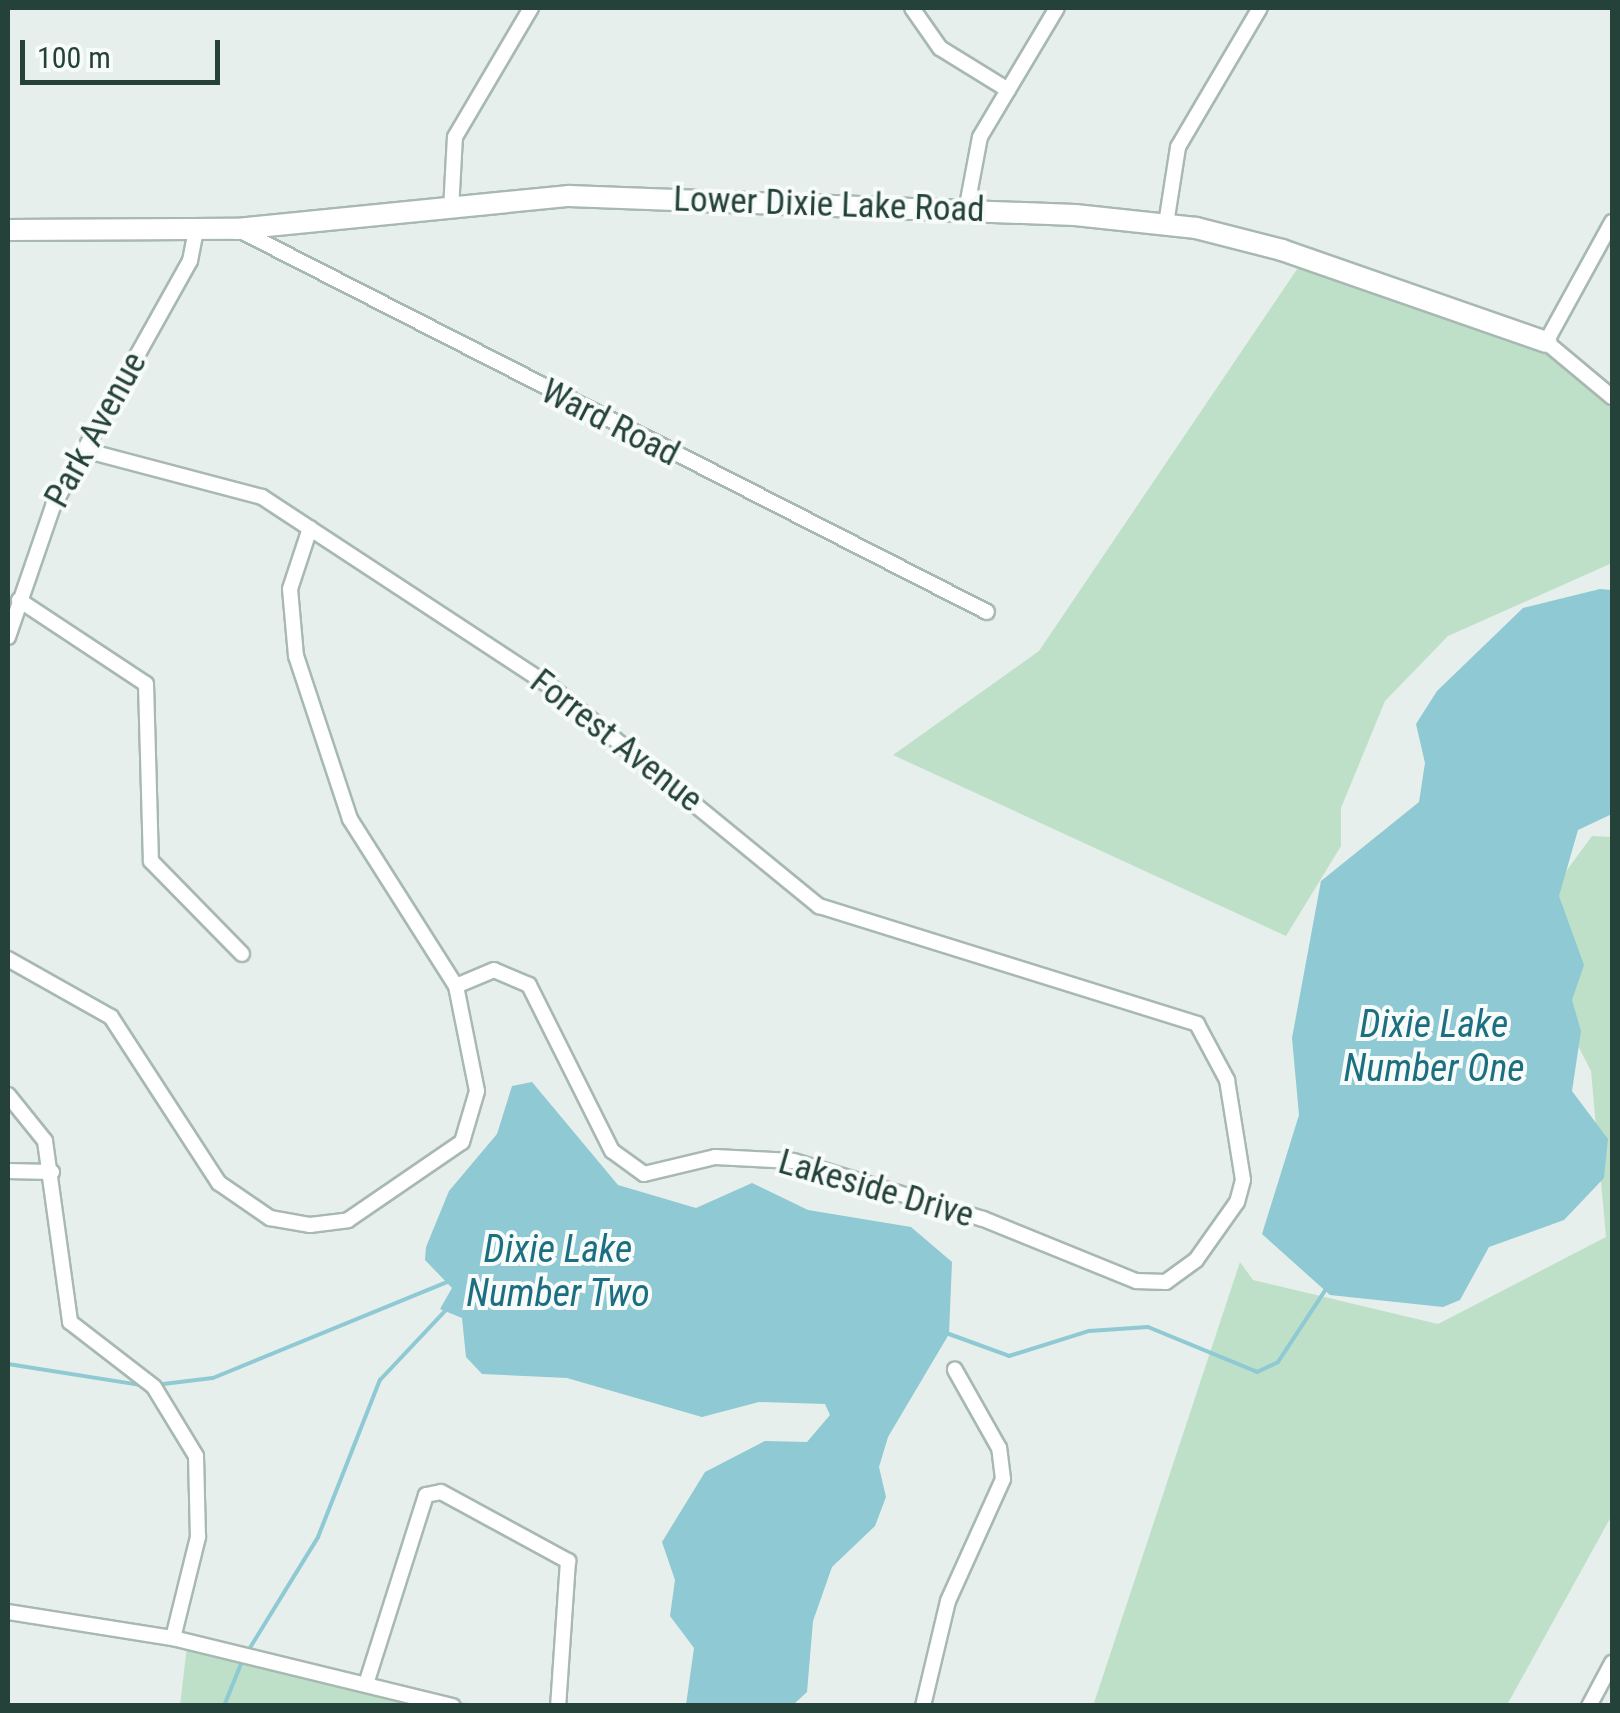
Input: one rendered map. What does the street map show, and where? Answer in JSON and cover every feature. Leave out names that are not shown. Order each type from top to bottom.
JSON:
[{"type":"street","points":[[451,210],[455,137],[531,8]]},
{"type":"street","points":[[912,8],[940,48],[1008,90]]},
{"type":"street","points":[[966,211],[968,172],[1008,90],[1057,8]]},
{"type":"street","points":[[1166,224],[1178,147],[1260,8]]},
{"type":"street","name":"Lower Dixie Lake Road","points":[[8,230],[237,230],[569,196],[966,211],[1166,224],[1282,250],[1546,342],[1612,396]]},
{"type":"street","points":[[1546,342],[1612,222]]},
{"type":"street","name":"Park Avenue","points":[[8,636],[53,506],[190,261],[196,230]]},
{"type":"street","name":"Ward Road","points":[[237,230],[987,612]]},
{"type":"street","name":"Forrest Avenue","points":[[84,450],[235,485],[310,528],[550,686],[819,906],[932,947],[1156,1008]]},
{"type":"street","points":[[8,960],[111,1017],[234,1198],[270,1218],[310,1225],[366,1213],[462,1142],[477,1091],[456,986],[350,819],[296,656],[290,589],[310,528]]},
{"type":"street","points":[[19,600],[146,684],[152,861],[242,954]]},
{"type":"street","name":"Lakeside Drive","points":[[456,986],[494,970],[529,985],[612,1151],[632,1170],[656,1174],[740,1154],[793,1161],[983,1220],[1136,1281],[1166,1282],[1196,1260],[1243,1180],[1227,1080],[1211,1040],[1197,1024],[1156,1008]]},
{"type":"street","points":[[8,1095],[34,1119],[52,1172],[70,1322],[154,1387],[196,1456],[198,1537],[174,1638]]},
{"type":"street","points":[[8,1171],[52,1172]]},
{"type":"street","points":[[923,1706],[948,1601],[1003,1479],[998,1448],[955,1370]]},
{"type":"street","points":[[367,1681],[426,1494],[440,1492],[568,1561],[558,1706]]},
{"type":"street","points":[[8,1612],[174,1638],[367,1681],[453,1706]]},
{"type":"street","points":[[1590,1706],[1612,1663]]},
{"type":"green space","points":[[1312,247],[1560,347],[1612,386],[1612,563],[1448,636],[1385,701],[1341,808],[1341,846],[1286,936],[893,755],[1039,651]]},
{"type":"green space","points":[[1592,836],[1612,837],[1612,1515],[1507,1705],[1093,1706],[1240,1262],[1253,1280],[1438,1324],[1606,1237],[1591,1071],[1571,1032],[1549,922],[1561,878]]},
{"type":"green space","points":[[188,1637],[360,1685],[479,1705],[180,1706]]},
{"type":"water","name":"Dixie Lake Number One","points":[[1600,589],[1612,590],[1612,814],[1578,830],[1559,896],[1584,965],[1572,1000],[1581,1031],[1572,1091],[1608,1139],[1604,1178],[1564,1220],[1489,1247],[1460,1300],[1443,1307],[1330,1295],[1262,1234],[1299,1115],[1292,1038],[1321,881],[1419,802],[1425,763],[1416,724],[1437,691],[1523,608]]},
{"type":"water","name":"Dixie Lake Number Two","points":[[532,1082],[618,1185],[696,1208],[752,1183],[808,1210],[911,1227],[952,1262],[949,1334],[888,1437],[879,1467],[886,1497],[875,1526],[832,1567],[813,1621],[807,1692],[794,1704],[686,1705],[694,1648],[670,1616],[675,1580],[662,1542],[705,1472],[765,1441],[807,1442],[830,1415],[825,1404],[759,1402],[702,1417],[567,1378],[482,1374],[466,1357],[462,1318],[440,1309],[452,1288],[425,1260],[426,1247],[449,1191],[497,1134],[512,1086]]},
{"type":"waterway","points":[[155,1385],[213,1378],[450,1281]]},
{"type":"waterway","points":[[949,1334],[1009,1356],[1089,1331],[1148,1327],[1257,1372],[1278,1362],[1326,1289]]},
{"type":"waterway","points":[[248,1651],[318,1537],[380,1380],[446,1310]]},
{"type":"waterway","points":[[8,1364],[141,1385]]},
{"type":"waterway","points":[[224,1706],[243,1659]]}]
